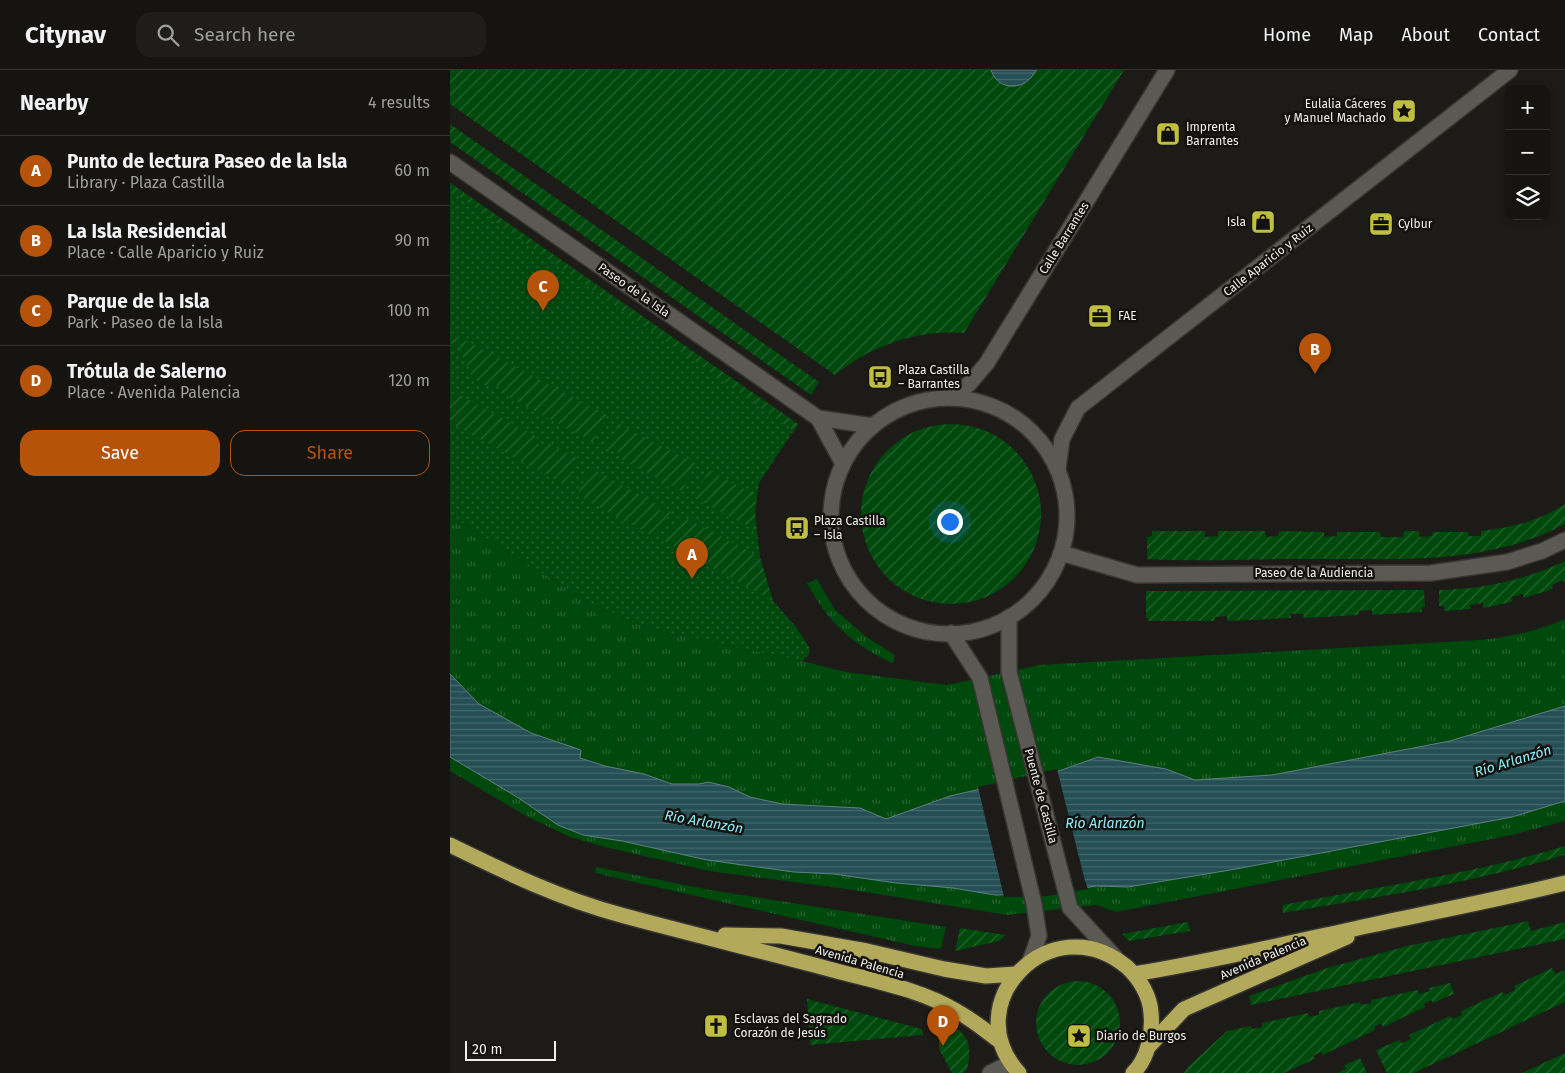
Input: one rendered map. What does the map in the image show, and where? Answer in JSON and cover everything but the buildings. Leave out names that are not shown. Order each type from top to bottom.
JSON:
[{"type":"highway","name":"Avenida Palencia","points":[[450,844],[566,898],[620,915],[701,934],[893,986],[936,1001],[957,1011],[1001,1042]]},
{"type":"highway","name":"Avenida Palencia","points":[[1134,974],[1232,956],[1508,898],[1565,883]]},
{"type":"highway","name":"Avenida Palencia","points":[[1149,1046],[1184,1009],[1373,925]]},
{"type":"highway","name":"Avenida Palencia","points":[[701,934],[781,936],[867,951],[986,976],[1016,974]]},
{"type":"highway","points":[[1014,1068],[1001,1042],[998,1018],[1004,994],[1016,974],[1030,961],[1050,950],[1073,946],[1095,949],[1116,958],[1134,974],[1145,990],[1151,1008],[1152,1027],[1149,1046],[1135,1072]]},
{"type":"street","name":"Calle Barrantes","points":[[951,398],[970,383],[986,363],[1167,70]]},
{"type":"street","name":"Calle Aparicio y Ruiz","points":[[1058,470],[1062,439],[1078,408],[1510,70]]},
{"type":"street","name":"Paseo de la Isla","points":[[450,162],[818,418],[873,426]]},
{"type":"street","points":[[937,398],[951,398],[981,402],[1009,414],[1032,432],[1051,456],[1058,470],[1067,511],[1065,539],[1057,564],[1044,585],[1028,602],[1009,617],[983,628],[951,633],[935,633],[919,630],[890,618],[864,598],[845,572],[834,542],[831,518],[832,495],[843,464],[856,443],[873,426],[896,410],[937,398]]},
{"type":"street","name":"Paseo de la Isla","points":[[818,418],[843,464]]},
{"type":"street","name":"Paseo de la Audiencia","points":[[1061,553],[1137,575],[1430,573],[1507,562],[1542,551],[1565,540]]},
{"type":"street","name":"Puente de Castilla","points":[[1009,617],[1009,672],[1070,908],[1116,958]]},
{"type":"street","points":[[951,633],[980,678],[1035,912],[1039,936],[1030,961]]},
{"type":"street","points":[[990,1073],[1014,1068]]},
{"type":"green space","points":[[450,70],[1124,70],[964,333],[929,334],[895,342],[863,356],[835,375],[450,104]]},
{"type":"green space","points":[[450,124],[819,382],[811,395],[450,142]]},
{"type":"green space","points":[[450,183],[798,424],[759,483],[755,512],[760,557],[773,601],[796,627],[809,647],[810,652],[808,656],[802,661],[660,631],[632,622],[587,601],[450,515]]},
{"type":"green space","points":[[450,183],[798,424],[794,431],[450,190]]},
{"type":"green space","points":[[450,332],[607,415],[593,442],[499,392],[501,388],[492,383],[489,387],[472,378],[464,358],[450,343]]},
{"type":"green space","points":[[458,394],[537,437],[535,442],[543,447],[547,442],[579,459],[565,485],[450,423],[450,396]]},
{"type":"green space","points":[[619,424],[696,464],[682,491],[619,458],[621,454],[612,449],[610,453],[604,450]]},
{"type":"green space","points":[[951,424],[969,426],[985,431],[1001,439],[1015,450],[1026,464],[1034,480],[1039,496],[1041,514],[1039,532],[1034,548],[1026,564],[1015,578],[1001,589],[985,597],[969,602],[951,604],[933,602],[917,597],[901,589],[887,578],[876,564],[868,548],[863,532],[861,514],[863,496],[868,480],[876,464],[887,450],[901,439],[917,431],[933,426]]},
{"type":"green space","points":[[591,468],[659,505],[658,509],[665,514],[668,509],[671,511],[656,538],[577,495]]},
{"type":"green space","points":[[709,470],[757,496],[755,512],[756,530],[694,498]]},
{"type":"green space","points":[[1565,504],[1565,524],[1534,538],[1471,554],[1405,559],[1147,559],[1147,537],[1152,536],[1152,531],[1205,531],[1205,537],[1218,536],[1218,531],[1265,531],[1266,537],[1278,536],[1279,531],[1324,532],[1324,537],[1337,536],[1337,532],[1380,532],[1381,537],[1403,537],[1404,531],[1419,531],[1420,537],[1432,536],[1433,532],[1468,532],[1469,536],[1481,536],[1481,531],[1524,523],[1545,515]]},
{"type":"green space","points":[[450,515],[587,601],[632,622],[660,631],[846,672],[947,685],[1040,665],[1480,640],[1523,633],[1565,619],[1565,821],[1512,835],[1116,912],[1096,905],[1007,915],[847,889],[709,871],[605,847],[570,837],[526,816],[450,771]]},
{"type":"green space","points":[[680,515],[760,557],[773,601],[665,542]]},
{"type":"green space","points":[[1565,561],[1565,584],[1563,580],[1552,585],[1553,589],[1524,598],[1523,594],[1511,597],[1512,602],[1483,608],[1483,603],[1470,605],[1471,609],[1444,611],[1444,606],[1439,606],[1439,590],[1472,588],[1504,582],[1550,568]]},
{"type":"green space","points":[[817,579],[835,610],[868,638],[895,655],[893,663],[866,649],[832,621],[807,583]]},
{"type":"green space","points":[[1424,590],[1425,607],[1422,607],[1422,612],[1372,615],[1372,610],[1359,611],[1359,615],[1304,618],[1303,614],[1291,614],[1291,618],[1227,621],[1227,616],[1215,617],[1214,621],[1148,621],[1148,618],[1146,618],[1146,591]]},
{"type":"green space","points":[[1565,846],[1565,855],[1495,874],[1283,913],[1282,905],[1460,872]]},
{"type":"green space","points":[[596,867],[710,890],[946,927],[941,949],[915,946],[595,873]]},
{"type":"green space","points":[[1528,921],[1531,931],[1565,922],[1565,939],[1251,1005],[1249,996],[1324,969],[1407,946]]},
{"type":"green space","points":[[1188,922],[1190,931],[1129,941],[1122,934]]},
{"type":"green space","points":[[960,928],[1006,935],[999,941],[955,951]]},
{"type":"green space","points":[[1552,968],[1556,974],[1565,970],[1565,1002],[1414,1073],[1387,1073],[1376,1050],[1399,1040],[1402,1043],[1411,1039],[1409,1035],[1450,1016],[1452,1019],[1462,1015],[1461,1011],[1502,992],[1504,995],[1515,990],[1514,986]]},
{"type":"green space","points":[[1078,981],[1094,984],[1108,993],[1117,1007],[1120,1023],[1117,1039],[1108,1053],[1094,1062],[1078,1065],[1062,1062],[1048,1053],[1039,1039],[1036,1023],[1039,1007],[1048,993],[1062,984]]},
{"type":"green space","points":[[1450,983],[1454,994],[1433,1003],[1431,1000],[1424,1004],[1425,1007],[1383,1027],[1381,1023],[1374,1027],[1375,1030],[1323,1055],[1321,1052],[1313,1056],[1315,1059],[1284,1073],[1184,1073],[1227,1031],[1251,1026],[1252,1029],[1262,1027],[1262,1023],[1308,1013],[1309,1017],[1319,1015],[1319,1011],[1360,1002],[1361,1005],[1372,1003],[1371,1000],[1418,990],[1419,994],[1430,991],[1429,988]]},
{"type":"green space","points":[[807,999],[922,1029],[923,1035],[810,1045]]},
{"type":"green space","points":[[944,1020],[959,1030],[967,1040],[969,1061],[967,1070],[963,1073],[952,1073],[939,1049],[939,1023]]},
{"type":"green space","points":[[1565,1053],[1565,1073],[1522,1073]]},
{"type":"green space","points":[[1360,1058],[1367,1073],[1337,1073],[1346,1069],[1344,1065]]},
{"type":"water","points":[[991,70],[1036,70],[1026,82],[1013,86],[1000,83]]},
{"type":"water","name":"Río Arlanzón","points":[[450,674],[479,704],[531,733],[581,750],[580,758],[605,766],[644,774],[672,784],[708,782],[729,787],[750,797],[782,804],[860,808],[886,819],[950,796],[1059,771],[1098,757],[1166,769],[1195,780],[1272,775],[1450,741],[1565,706],[1565,801],[1512,817],[1236,869],[1128,887],[1096,886],[1048,894],[995,895],[953,888],[896,883],[834,874],[794,872],[707,860],[622,841],[583,835],[558,825],[517,797],[450,757]]},
{"type":"pier","points":[[1057,769],[1088,889],[1048,896],[1004,897],[978,787]]},
{"type":"place","name":"Eulalia Cáceres y Manuel Machado","points":[[1404,111]]},
{"type":"place","name":"Imprenta Barrantes","points":[[1168,134]]},
{"type":"place","name":"Isla","points":[[1263,222]]},
{"type":"place","name":"Cylbur","points":[[1381,224]]},
{"type":"place","name":"Parque de la Isla","points":[[543,311]]},
{"type":"place","name":"FAE","points":[[1100,316]]},
{"type":"place","name":"La Isla Residencial","points":[[1315,374]]},
{"type":"place","name":"Plaza Castilla – Barrantes","points":[[880,377]]},
{"type":"place","name":"Plaza Castilla – Isla","points":[[797,528]]},
{"type":"place","name":"Punto de lectura Paseo de la Isla","points":[[692,579]]},
{"type":"place","name":"Esclavas del Sagrado Corazón de Jesús","points":[[716,1026]]},
{"type":"place","name":"Diario de Burgos","points":[[1079,1036]]},
{"type":"place","name":"Trótula de Salerno","points":[[943,1046]]}]
